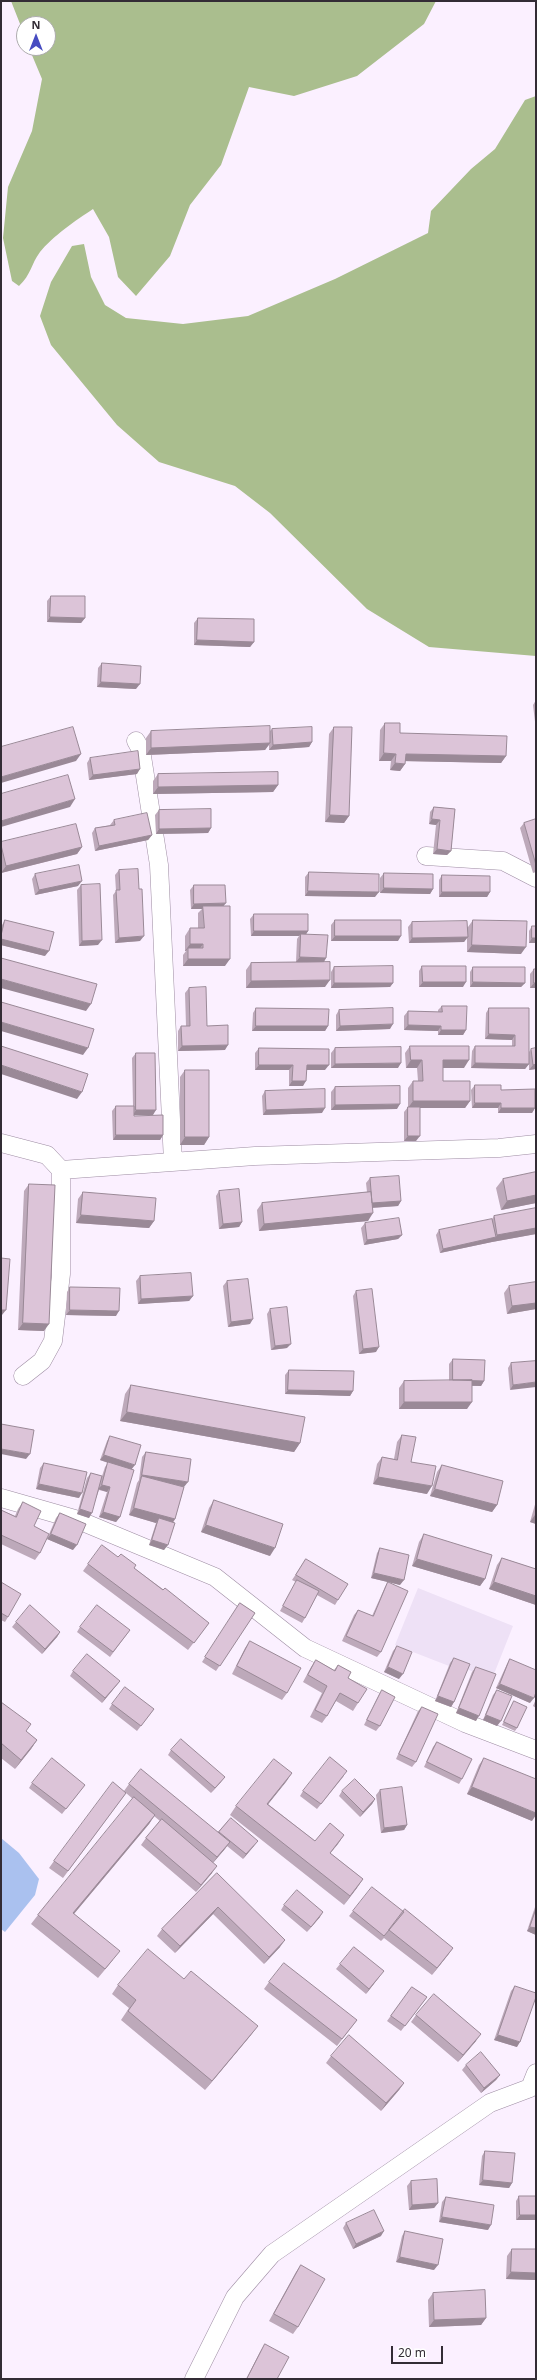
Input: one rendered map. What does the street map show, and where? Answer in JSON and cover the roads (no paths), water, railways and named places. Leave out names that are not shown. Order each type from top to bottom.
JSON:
[{"type":"street","points":[[136,741],[141,750],[159,865],[173,1162]]},
{"type":"street","points":[[426,856],[503,861],[536,878]]},
{"type":"street","points":[[1,1143],[47,1155],[61,1170],[61,1274],[53,1341],[42,1361],[23,1376]]},
{"type":"street","points":[[61,1170],[255,1156],[499,1148],[536,1144]]},
{"type":"street","points":[[1,1498],[78,1520],[215,1577],[305,1648],[465,1723],[536,1750]]},
{"type":"street","points":[[194,2379],[235,2297],[272,2254],[490,2103],[534,2083]]},
{"type":"water","points":[[1,1838],[19,1853],[39,1879],[35,1895],[5,1932],[1,1929]]}]
